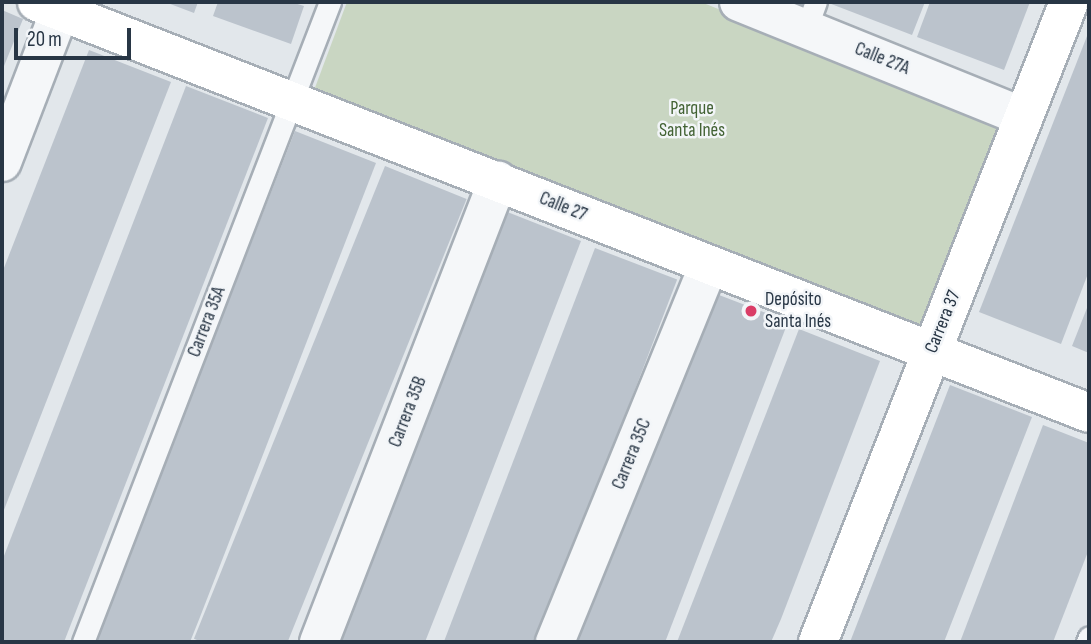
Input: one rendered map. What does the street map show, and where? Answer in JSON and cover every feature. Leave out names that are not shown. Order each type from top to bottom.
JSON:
[{"type":"street","name":"Calle 27A","points":[[739,2],[811,15],[1024,117]]},
{"type":"street","name":"Carrera 37","points":[[818,642],[1069,2]]},
{"type":"street","name":"Calle 27","points":[[49,6],[291,103],[498,181],[1089,413]]},
{"type":"street","points":[[2,162],[49,6]]},
{"type":"street","name":"Carrera 35B","points":[[319,642],[498,181]]},
{"type":"street","name":"Carrera 35C","points":[[555,642],[709,265]]},
{"type":"lane","name":"Carrera 35A","points":[[83,642],[330,2]]},
{"type":"green space","name":"Parque Santa Inés","points":[[347,2],[701,2],[1001,123],[919,329],[313,93]]},
{"type":"building","points":[[165,2],[198,2],[194,13]]},
{"type":"building","points":[[218,2],[291,2],[304,6],[291,44],[213,16]]},
{"type":"building","points":[[826,2],[925,2],[912,35]]},
{"type":"building","points":[[930,2],[1030,2],[1004,70],[917,37]]},
{"type":"building","points":[[2,10],[23,19],[2,71]]},
{"type":"building","points":[[1089,31],[1089,271],[1061,344],[979,312]]},
{"type":"building","points":[[89,50],[171,82],[2,515],[2,273]]},
{"type":"building","points":[[186,86],[268,118],[64,642],[2,642],[2,561]]},
{"type":"building","points":[[295,131],[376,163],[200,617],[190,642],[95,642]]},
{"type":"building","points":[[385,166],[467,199],[288,642],[202,642],[194,639]]},
{"type":"building","points":[[500,209],[581,241],[467,536],[425,642],[331,642]]},
{"type":"building","points":[[595,248],[677,280],[538,642],[444,642]]},
{"type":"building","points":[[706,290],[788,322],[665,642],[571,642]]},
{"type":"building","points":[[1089,303],[1089,353],[1072,346]]},
{"type":"building","points":[[799,329],[880,361],[781,619],[771,642],[677,642]]},
{"type":"building","points":[[950,385],[1032,417],[944,642],[850,642]]},
{"type":"building","points":[[1043,425],[1089,443],[1089,549],[1053,642],[960,642]]},
{"type":"place","name":"Depósito Santa Inés","points":[[751,311]]}]
